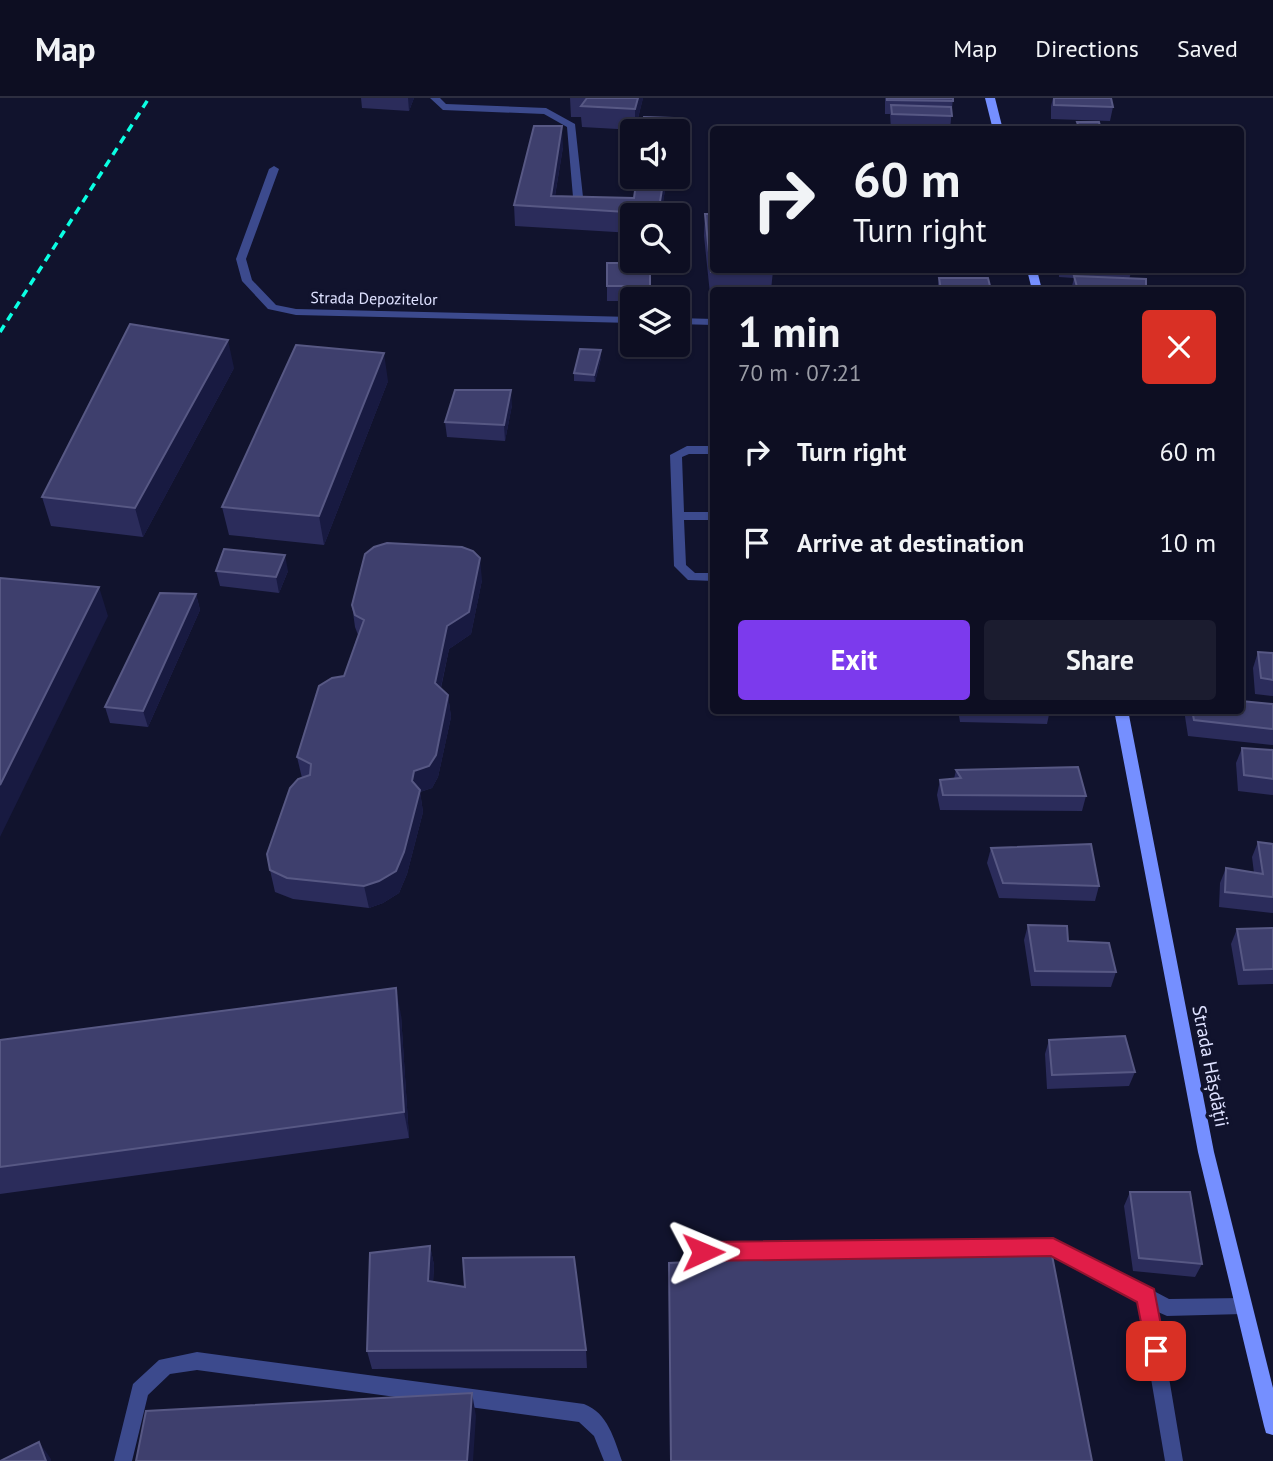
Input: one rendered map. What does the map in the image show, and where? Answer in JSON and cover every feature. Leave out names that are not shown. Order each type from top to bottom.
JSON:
[{"type":"street","points":[[990,98],[997,126]]},
{"type":"street","name":"Strada Hășdății","points":[[1122,714],[1206,1153],[1273,1426]]},
{"type":"lane","points":[[435,98],[443,107],[546,111],[560,117],[572,126],[578,197]]},
{"type":"lane","name":"Strada Depozitelor","points":[[274,169],[241,259],[247,281],[272,307],[296,312],[620,320]]},
{"type":"lane","points":[[690,321],[710,322]]},
{"type":"lane","points":[[710,450],[687,450],[676,455],[680,566],[692,577],[710,577]]},
{"type":"lane","points":[[678,516],[710,516]]},
{"type":"lane","points":[[703,1252],[1053,1247],[1167,1308],[1243,1306]]},
{"type":"lane","points":[[1146,1296],[1174,1461]]},
{"type":"lane","points":[[123,1461],[141,1390],[164,1366],[197,1361],[584,1413],[601,1430],[612,1461]]},
{"type":"building","points":[[587,98],[638,98],[635,109],[581,106]]},
{"type":"building","points":[[953,98],[953,101],[887,100]]},
{"type":"building","points":[[1054,98],[1111,98],[1113,107],[1054,105]]},
{"type":"building","points":[[891,105],[951,107],[952,116],[892,114]]},
{"type":"building","points":[[644,117],[673,118],[673,119]]},
{"type":"building","points":[[1077,122],[1099,122],[1100,126],[1078,126]]},
{"type":"building","points":[[534,126],[562,126],[551,196],[634,198],[635,189],[662,189],[660,203],[620,203],[620,212],[514,205]]},
{"type":"building","points":[[705,214],[710,214],[710,262]]},
{"type":"building","points":[[607,263],[620,263],[620,273],[650,273],[650,286],[607,286]]},
{"type":"building","points":[[1074,276],[1146,279],[1146,287],[1077,287]]},
{"type":"building","points":[[939,278],[988,278],[990,287],[940,287]]},
{"type":"building","points":[[130,324],[228,340],[135,508],[42,497]]},
{"type":"building","points":[[296,345],[384,353],[319,516],[222,507]]},
{"type":"building","points":[[580,349],[601,350],[594,375],[574,373]]},
{"type":"building","points":[[455,390],[511,390],[504,425],[445,422]]},
{"type":"building","points":[[387,543],[462,547],[473,551],[480,558],[469,612],[447,626],[435,683],[448,695],[436,755],[429,766],[414,771],[412,781],[420,790],[404,852],[396,871],[364,886],[287,878],[270,870],[267,854],[290,788],[298,779],[310,775],[311,764],[297,757],[319,686],[332,678],[344,676],[364,620],[355,615],[352,605],[365,554],[374,547]]},
{"type":"building","points":[[224,549],[285,555],[276,577],[216,571]]},
{"type":"building","points":[[0,578],[99,587],[0,785]]},
{"type":"building","points":[[160,593],[196,594],[143,711],[105,707]]},
{"type":"building","points":[[1258,652],[1273,653],[1273,680],[1261,678]]},
{"type":"building","points":[[1244,701],[1273,704],[1273,729],[1194,720],[1193,714],[1244,714]]},
{"type":"building","points":[[1242,748],[1273,750],[1273,779],[1244,775]]},
{"type":"building","points":[[1078,767],[1086,796],[943,795],[940,780],[961,778],[956,770]]},
{"type":"building","points":[[1258,842],[1273,844],[1273,897],[1225,892],[1226,868],[1263,874]]},
{"type":"building","points":[[1091,844],[1099,886],[1003,883],[991,848]]},
{"type":"building","points":[[1028,925],[1067,926],[1068,941],[1109,943],[1116,972],[1035,971]]},
{"type":"building","points":[[1273,928],[1273,969],[1244,970],[1237,929]]},
{"type":"building","points":[[396,988],[404,1112],[0,1167],[0,1040]]},
{"type":"building","points":[[1125,1036],[1135,1072],[1052,1075],[1049,1040]]},
{"type":"building","points":[[1130,1192],[1190,1192],[1202,1264],[1139,1258]]},
{"type":"building","points":[[1050,1245],[1092,1461],[671,1461],[669,1263]]},
{"type":"building","points":[[430,1246],[428,1281],[465,1287],[463,1258],[574,1257],[586,1350],[367,1351],[370,1253]]},
{"type":"building","points":[[472,1393],[467,1461],[136,1461],[146,1411]]},
{"type":"building","points":[[39,1442],[46,1461],[0,1461]]},
{"type":"railway","points":[[0,332],[149,98]]},
{"type":"route","points":[[703,1252],[1053,1247],[1146,1296],[1156,1351]]}]
